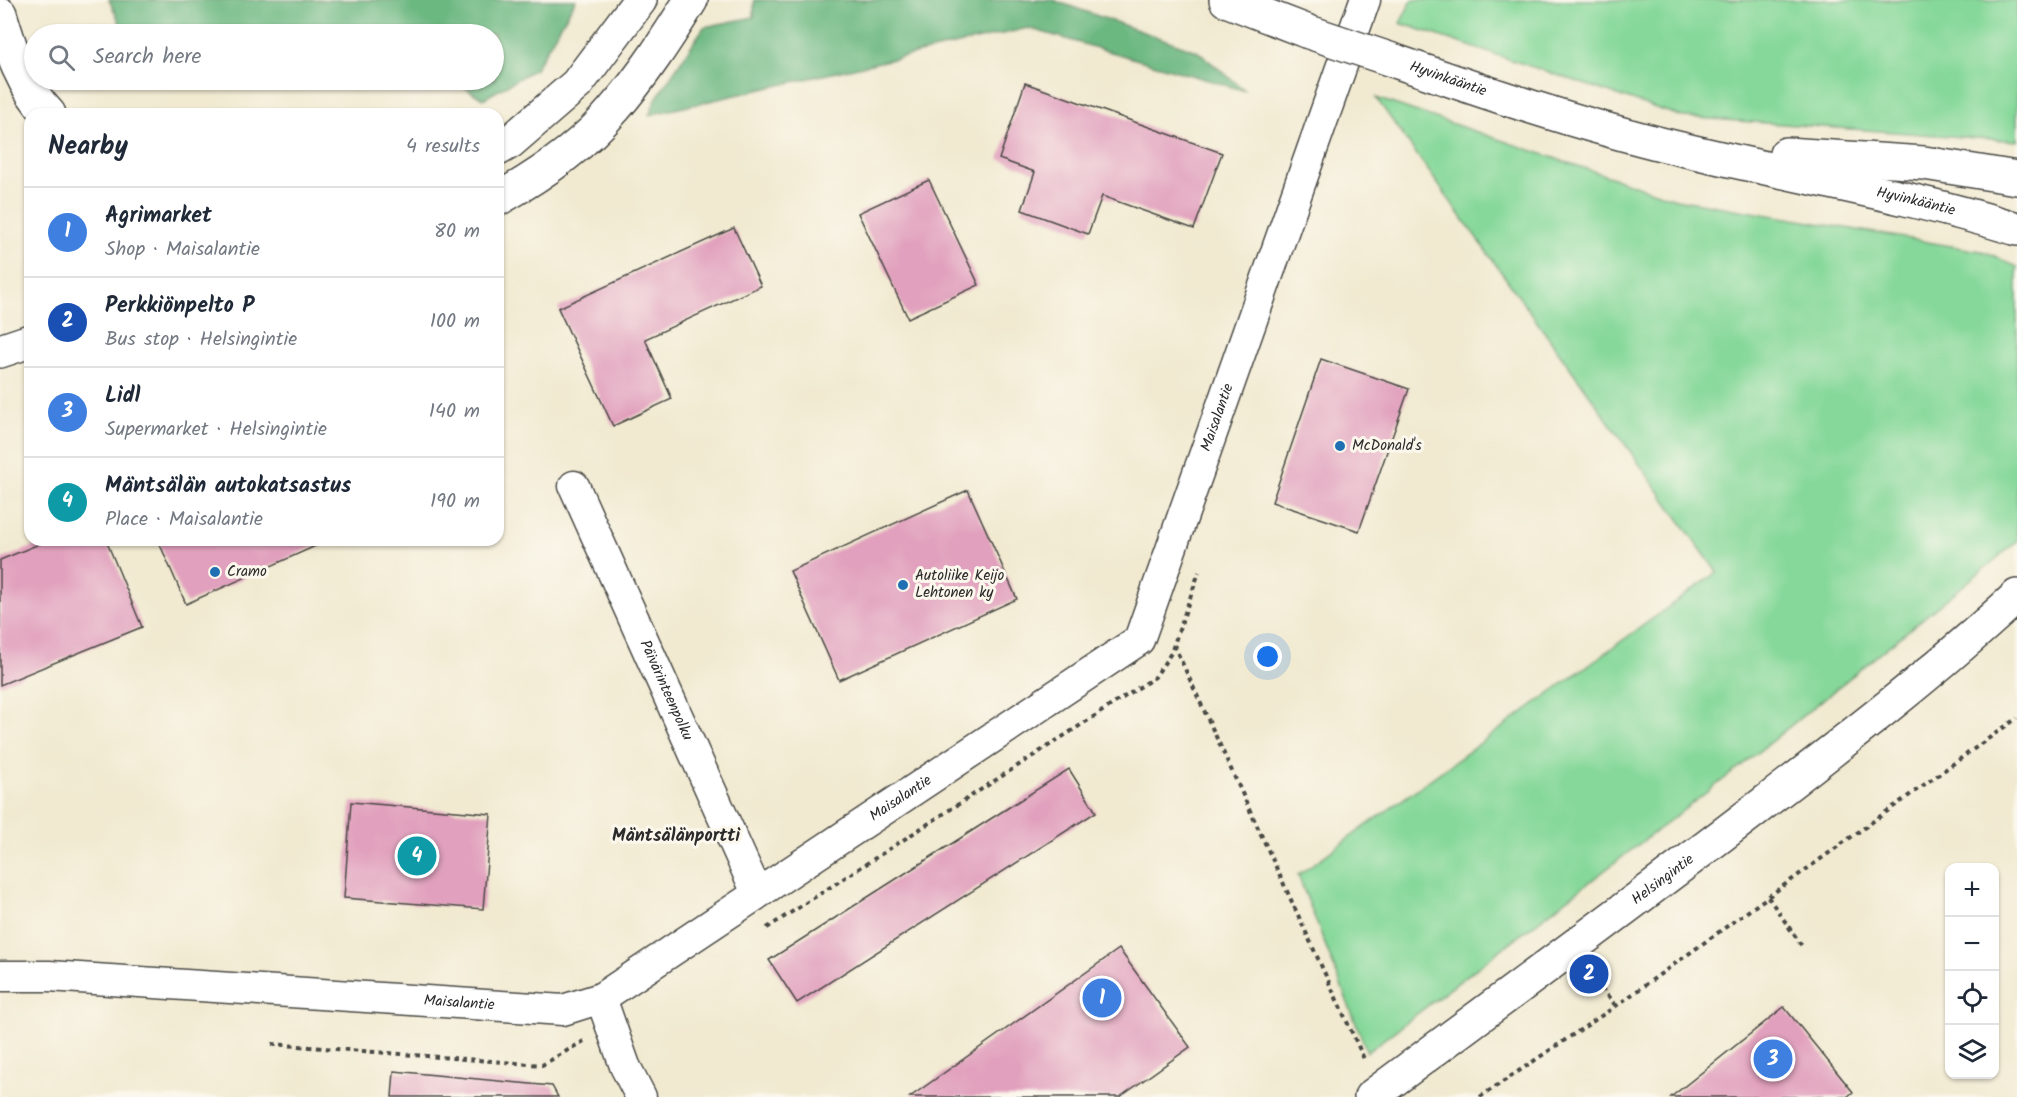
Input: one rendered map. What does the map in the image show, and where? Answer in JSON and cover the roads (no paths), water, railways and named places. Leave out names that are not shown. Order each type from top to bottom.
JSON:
[{"type":"main road","points":[[504,146],[577,84],[640,0]]},
{"type":"main road","points":[[504,196],[524,184],[567,152],[614,110],[691,0]]},
{"type":"main road","name":"Hyvinkääntie","points":[[1226,0],[1306,31],[1556,117],[1674,147],[1908,197],[2017,229]]},
{"type":"main road","points":[[0,14],[14,62],[24,78]]},
{"type":"main road","points":[[31,90],[44,108]]},
{"type":"main road","name":"Hyvinkääntie","points":[[1674,147],[1924,163],[2017,178]]},
{"type":"main road","points":[[0,351],[24,343]]},
{"type":"main road","name":"Helsingintie","points":[[1375,1094],[1685,864],[1952,656],[2017,596]]},
{"type":"main road","name":"Helsingintie","points":[[1952,656],[2017,621]]},
{"type":"street","name":"Maisalantie","points":[[0,976],[49,976],[563,1010],[601,998],[1139,640],[1365,0]]},
{"type":"street","name":"Päivärinteenpolku","points":[[574,486],[757,893]]},
{"type":"street","points":[[601,998],[625,1066],[641,1097]]},
{"type":"place","name":"McDonald's","points":[[1340,446]]},
{"type":"place","name":"Cramo","points":[[215,572]]},
{"type":"place","name":"Autoliike Keijo Lehtonen ky","points":[[903,585]]},
{"type":"place","name":"Mäntsälän autokatsastus","points":[[417,856]]},
{"type":"place","name":"Perkkiönpelto P","points":[[1589,974]]},
{"type":"place","name":"Agrimarket","points":[[1102,998]]},
{"type":"place","name":"Lidl","points":[[1773,1059]]},
{"type":"district","name":"Mäntsälänportti","points":[[676,836]]}]
